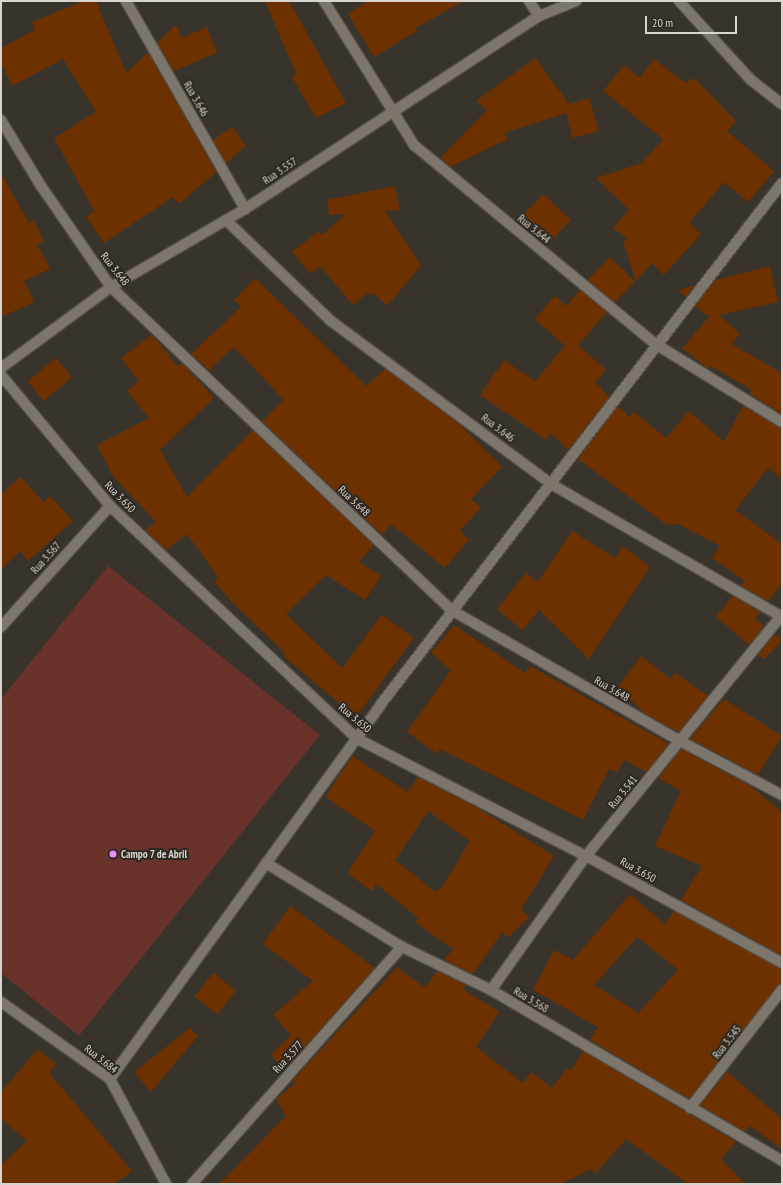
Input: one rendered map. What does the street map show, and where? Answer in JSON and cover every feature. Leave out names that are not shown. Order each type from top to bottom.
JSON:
[{"type":"street","name":"Rua 3.646","points":[[126,1],[245,209]]},
{"type":"street","name":"Rua 3.644","points":[[324,1],[414,145],[657,345],[782,422]]},
{"type":"street","points":[[529,1],[539,16]]},
{"type":"street","name":"Rua 3.557","points":[[1,368],[111,288],[245,209],[392,111],[539,16],[576,1]]},
{"type":"street","points":[[679,1],[751,80],[782,104]]},
{"type":"street","name":"Rua 3.648","points":[[1,120],[40,186],[111,288],[453,611],[680,741],[782,795]]},
{"type":"street","points":[[110,1079],[356,738],[782,183]]},
{"type":"street","name":"Rua 3.646","points":[[226,220],[331,321],[551,484],[782,616]]},
{"type":"street","name":"Rua 3.650","points":[[1,374],[110,506],[356,738],[586,856],[782,963]]},
{"type":"street","name":"Rua 3.567","points":[[1,627],[110,506]]},
{"type":"street","name":"Rua 3.541","points":[[490,990],[586,856],[782,616]]},
{"type":"street","name":"Rua 3.568","points":[[266,863],[402,947],[490,990],[782,1161]]},
{"type":"street","name":"Rua 3.577","points":[[192,1184],[402,947]]},
{"type":"street","name":"Rua 3.545","points":[[690,1108],[782,990]]},
{"type":"street","name":"Rua 3.684","points":[[1,1002],[110,1079],[166,1184]]},
{"type":"shaded area","name":"Campo 7 de Abril","points":[[108,566],[320,735],[79,1036],[1,973],[1,699]]},
{"type":"building","points":[[84,1],[96,1],[126,73],[148,52],[216,172],[179,204],[173,197],[104,243],[86,217],[94,211],[54,138],[96,112],[63,59],[12,86],[1,63],[1,48],[35,30],[32,22]]},
{"type":"building","points":[[265,1],[289,1],[346,103],[316,118],[292,77],[296,74]]},
{"type":"building","points":[[368,1],[464,1],[415,28],[417,31],[374,57],[348,14]]},
{"type":"building","points":[[176,25],[182,38],[207,27],[217,53],[173,71],[157,43]]},
{"type":"building","points":[[535,58],[569,104],[589,98],[599,131],[573,138],[566,113],[504,133],[508,139],[450,167],[440,158],[487,110],[476,101]]},
{"type":"building","points":[[654,59],[685,83],[694,78],[736,121],[727,131],[774,171],[748,202],[724,182],[689,223],[701,234],[664,275],[652,263],[636,281],[623,242],[627,238],[613,228],[629,210],[596,178],[642,163],[663,139],[603,91],[624,65],[640,78]]},
{"type":"building","points":[[233,127],[246,146],[226,163],[213,140]]},
{"type":"building","points":[[1,173],[29,223],[34,220],[44,242],[37,244],[50,269],[24,281],[34,302],[1,317]]},
{"type":"building","points":[[395,186],[400,210],[385,211],[421,265],[387,306],[374,293],[371,296],[368,292],[353,305],[320,266],[310,274],[292,252],[319,231],[322,235],[346,214],[329,215],[327,200]]},
{"type":"building","points":[[543,194],[571,220],[550,242],[523,216]]},
{"type":"building","points":[[610,257],[635,282],[612,304],[587,280]]},
{"type":"building","points":[[770,266],[778,302],[719,315],[740,334],[731,344],[782,373],[782,414],[750,394],[752,390],[711,366],[709,369],[682,348],[709,317],[695,306],[715,280]]},
{"type":"building","points":[[255,278],[366,386],[385,369],[458,423],[502,467],[471,499],[481,507],[460,531],[469,539],[445,568],[391,524],[382,535],[262,421],[284,400],[234,347],[209,370],[191,354],[241,307],[234,300]]},
{"type":"building","points":[[695,285],[686,297],[678,290]]},
{"type":"building","points":[[580,290],[607,312],[578,345],[606,370],[595,382],[609,397],[568,450],[551,433],[546,440],[480,395],[504,360],[535,381],[565,346],[535,319],[555,296],[566,306]]},
{"type":"building","points":[[152,335],[178,367],[182,363],[214,398],[160,450],[187,497],[253,430],[374,545],[359,562],[381,576],[365,600],[326,575],[286,614],[342,668],[382,615],[414,638],[356,717],[283,656],[285,653],[234,604],[214,581],[218,577],[187,534],[166,550],[145,530],[156,522],[113,476],[97,445],[149,418],[127,391],[139,381],[121,358]]},
{"type":"building","points":[[56,358],[72,377],[44,401],[28,382]]},
{"type":"building","points":[[618,406],[629,417],[634,412],[666,438],[689,411],[724,442],[743,406],[782,428],[782,479],[768,468],[735,510],[782,544],[782,584],[768,601],[741,586],[745,581],[712,558],[720,546],[678,524],[667,525],[578,459]]},
{"type":"building","points":[[21,477],[43,502],[50,496],[73,521],[28,561],[20,551],[1,570],[1,494]]},
{"type":"building","points":[[572,531],[615,558],[623,546],[650,567],[589,659],[539,610],[522,630],[497,609],[526,573],[538,582]]},
{"type":"building","points":[[733,596],[760,612],[755,619],[764,626],[749,645],[716,617]]},
{"type":"building","points":[[454,625],[525,673],[530,666],[669,744],[646,772],[624,760],[617,773],[609,769],[583,820],[440,749],[437,754],[407,732],[451,670],[431,653]]},
{"type":"building","points":[[775,634],[782,641],[764,659],[757,652]]},
{"type":"building","points":[[641,656],[670,679],[675,673],[708,696],[678,732],[644,713],[618,687]]},
{"type":"building","points":[[724,699],[782,736],[758,775],[690,739]]},
{"type":"building","points":[[681,749],[750,786],[782,812],[782,956],[681,900],[702,866],[655,846],[681,791],[658,778]]},
{"type":"building","points":[[352,756],[408,792],[418,777],[478,808],[554,856],[521,909],[529,917],[508,938],[502,932],[473,974],[444,960],[453,949],[415,922],[418,918],[376,884],[372,891],[347,873],[375,831],[325,797]],"holes":[[[428,811],[470,841],[442,887],[435,892],[395,860]]]},
{"type":"building","points":[[630,894],[665,925],[674,911],[782,969],[782,984],[689,1099],[590,1040],[598,1027],[533,990],[554,950],[573,960]],"holes":[[[637,937],[678,970],[638,1013],[594,985]]]},
{"type":"building","points":[[290,906],[375,968],[284,1070],[271,1055],[291,1035],[273,1015],[313,981],[263,944]]},
{"type":"building","points":[[397,967],[425,988],[437,971],[466,985],[463,989],[499,1012],[476,1047],[523,1083],[531,1072],[552,1088],[567,1068],[571,1071],[583,1051],[736,1142],[721,1159],[745,1184],[688,1184],[626,1139],[596,1173],[591,1169],[561,1184],[219,1184],[286,1116],[276,1099],[295,1084],[293,1080]]},
{"type":"building","points":[[213,973],[236,991],[217,1014],[195,997]]},
{"type":"building","points":[[190,1028],[198,1036],[151,1092],[134,1072]]},
{"type":"building","points":[[38,1049],[56,1064],[49,1073],[132,1171],[114,1184],[1,1184],[1,1165],[27,1141],[1,1119],[1,1092]]},
{"type":"building","points":[[727,1072],[782,1119],[782,1149],[750,1126],[745,1132],[700,1105]]},
{"type":"place","name":"Campo 7 de Abril","points":[[113,854]]}]
